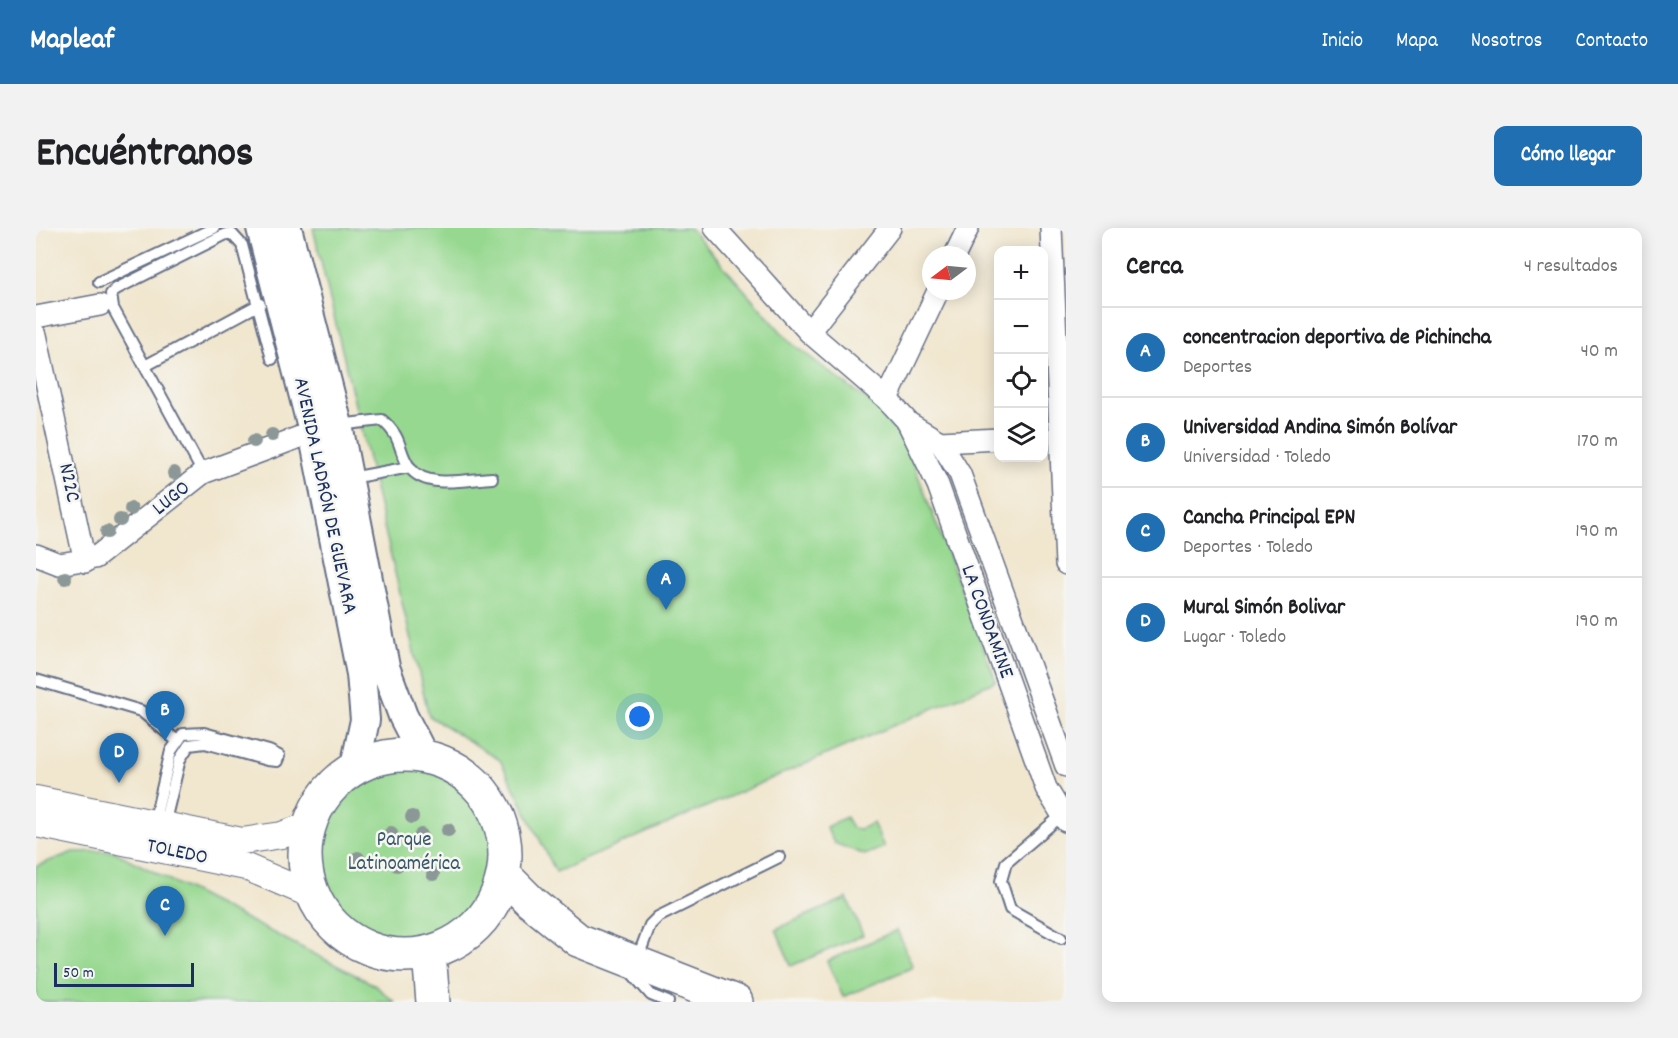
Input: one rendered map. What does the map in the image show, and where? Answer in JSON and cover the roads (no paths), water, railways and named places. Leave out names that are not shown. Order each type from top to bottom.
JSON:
[{"type":"main road","name":"AVENIDA LADRÓN DE GUEVARA","points":[[261,228],[326,429],[348,479],[385,667],[403,716],[423,755]]},
{"type":"main road","name":"AVENIDA LADRÓN DE GUEVARA","points":[[286,228],[326,429],[365,700],[365,720],[355,767]]},
{"type":"main road","points":[[391,754],[423,755],[454,766],[479,786],[497,812],[506,843],[504,875],[495,902],[478,925],[456,943],[429,953],[402,956],[374,951],[349,938],[336,926],[314,896],[307,873],[305,849],[309,825],[319,802],[355,767],[391,754]]},
{"type":"main road","points":[[504,875],[531,902],[578,940],[736,1002]]},
{"type":"main road","points":[[429,953],[433,1002]]},
{"type":"street","points":[[809,332],[890,228]]},
{"type":"street","points":[[960,246],[968,228]]},
{"type":"street","points":[[1051,228],[1056,436],[1066,564]]},
{"type":"street","name":"LA CONDAMINE","points":[[719,230],[809,332],[887,399],[907,421],[940,442],[960,474],[1064,757]]},
{"type":"street","points":[[887,399],[934,300]]},
{"type":"street","points":[[36,317],[100,305]]},
{"type":"street","name":"N22C","points":[[36,335],[85,562]]},
{"type":"street","name":"LA CONDAMINE","points":[[907,421],[938,485],[1046,788],[1064,818]]},
{"type":"street","name":"LUGO","points":[[36,555],[59,564],[85,562],[113,546],[203,473],[326,429]]},
{"type":"street","points":[[940,442],[994,439]]},
{"type":"street","points":[[1034,755],[1064,757]]},
{"type":"street","name":"TOLEDO","points":[[36,799],[242,841],[282,835],[309,825]]},
{"type":"street","name":"TOLEDO","points":[[36,824],[246,867],[314,896]]},
{"type":"lane","points":[[99,282],[214,228]]},
{"type":"lane","points":[[203,473],[113,308],[111,294],[116,289],[226,234],[232,234],[242,245],[260,304],[272,360]]},
{"type":"lane","points":[[145,366],[260,304]]},
{"type":"lane","points":[[326,429],[382,420],[397,434],[410,467],[426,479],[492,478]]},
{"type":"lane","points":[[348,479],[410,467]]},
{"type":"lane","points":[[36,680],[141,711],[176,740]]},
{"type":"lane","points":[[200,732],[270,751],[279,756],[277,761],[267,760],[205,743],[189,745],[184,748],[159,824],[171,751],[176,740],[183,734],[200,732]]},
{"type":"lane","points":[[1061,938],[1010,909],[1001,881],[1006,863],[1064,818]]},
{"type":"lane","points":[[668,1002],[651,995],[643,988],[628,961],[650,925],[658,917],[779,857]]},
{"type":"place","name":"concentracion deportiva de Pichincha","points":[[666,610]]},
{"type":"place","name":"Universidad Andina Simón Bolívar","points":[[165,741]]},
{"type":"place","name":"Mural Simón Bolivar","points":[[119,783]]},
{"type":"place","name":"Cancha Principal EPN","points":[[165,936]]},
{"type":"park label","name":"Parque Latinoamérica","points":[[404,853]]}]
